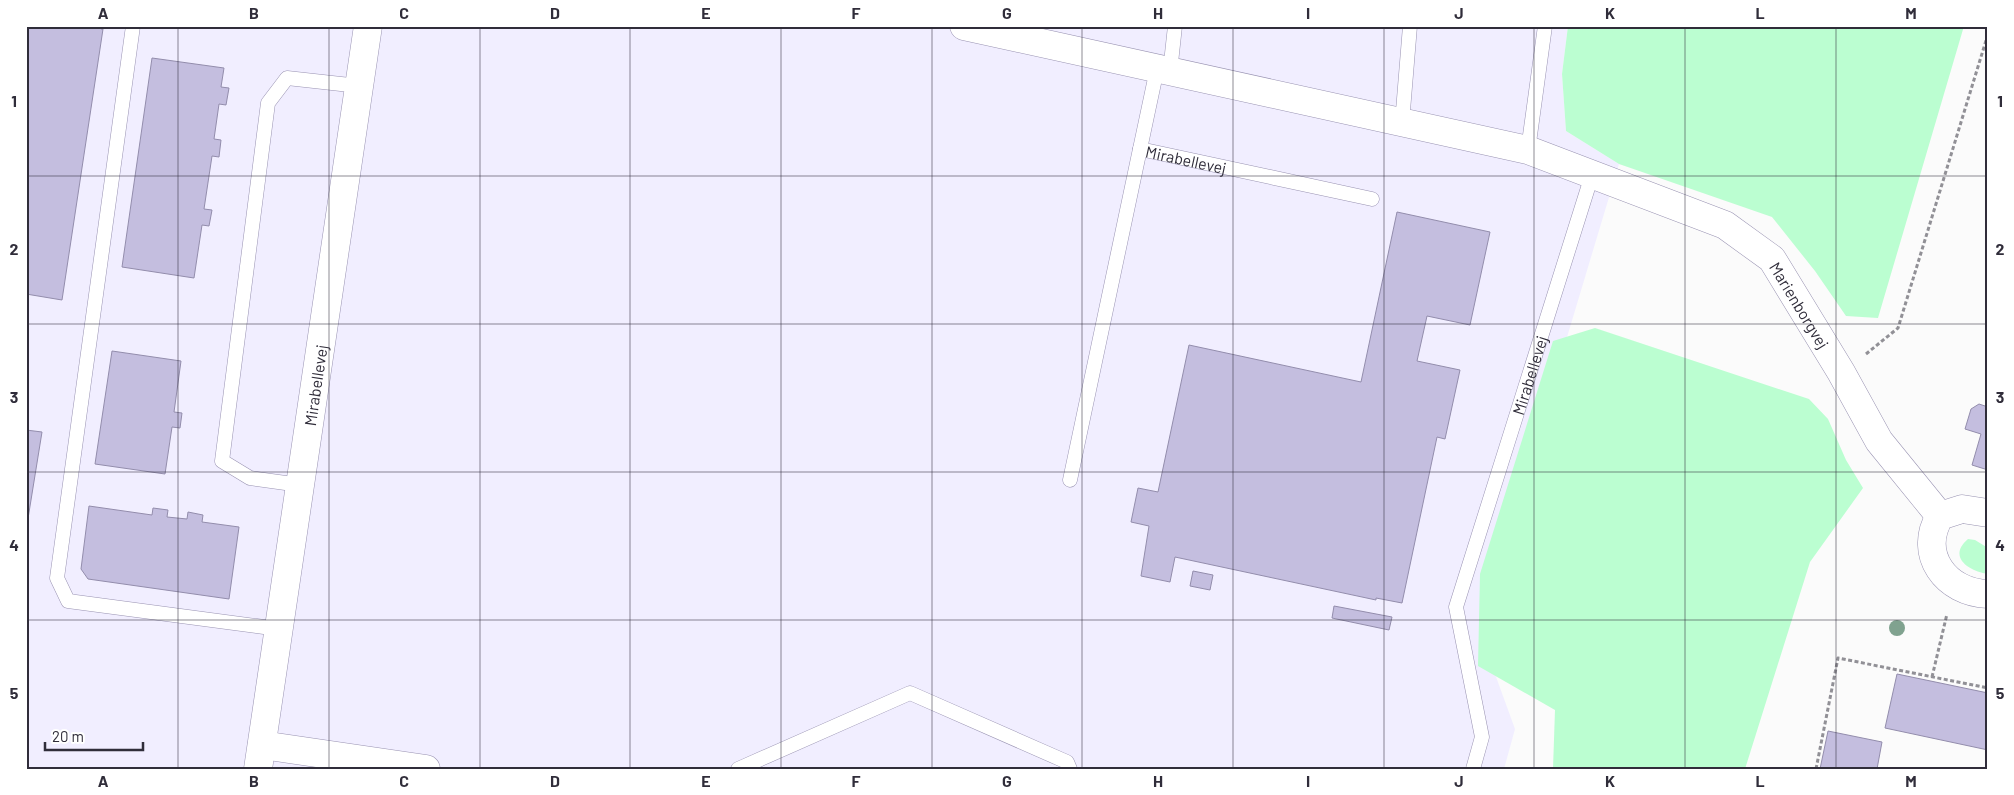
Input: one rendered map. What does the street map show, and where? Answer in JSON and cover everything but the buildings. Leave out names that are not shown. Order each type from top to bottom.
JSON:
[{"type":"street","name":"Mirabellevej","points":[[368,26],[260,757],[426,769]]},
{"type":"street","points":[[964,26],[1528,150],[1592,175]]},
{"type":"street","name":"Marienborgvej","points":[[1592,175],[1725,225],[1772,259],[1841,372],[1879,441],[1940,516]]},
{"type":"street","points":[[1988,513],[1962,509],[1940,516],[1933,527],[1930,540],[1935,561],[1944,576],[1974,593],[1988,594]]},
{"type":"lane","points":[[133,26],[57,578],[68,601],[279,629]]},
{"type":"lane","name":"Mirabellevej","points":[[1174,26],[1140,150],[1372,199]]},
{"type":"lane","points":[[1402,123],[1410,26]]},
{"type":"lane","points":[[1528,150],[1545,26]]},
{"type":"lane","points":[[300,485],[250,478],[222,461],[268,103],[287,78],[359,86]]},
{"type":"lane","points":[[1070,480],[1140,150]]},
{"type":"lane","name":"Mirabellevej","points":[[1473,769],[1482,737],[1456,607],[1592,175]]},
{"type":"lane","points":[[738,769],[910,693],[1066,762],[1070,769]]},
{"type":"path","points":[[1841,372],[1898,328],[1988,34]]},
{"type":"path","points":[[1932,677],[1948,607],[1958,584]]},
{"type":"path","points":[[1816,769],[1838,658],[1988,688]]},
{"type":"shaded area","points":[[26,26],[1568,26],[1562,74],[1566,131],[1619,164],[1479,630],[1515,729],[1504,769],[26,769]]},
{"type":"green space","points":[[1568,26],[1964,26],[1878,318],[1846,316],[1815,271],[1772,217],[1619,164],[1566,131],[1562,74]]},
{"type":"green space","points":[[1595,328],[1809,399],[1828,419],[1846,460],[1863,488],[1810,562],[1745,769],[1553,769],[1555,710],[1478,666],[1480,574],[1553,341]]},
{"type":"green space","points":[[1968,539],[1975,540],[1988,548],[1988,574],[1974,570],[1963,562],[1960,557],[1962,546]]}]
